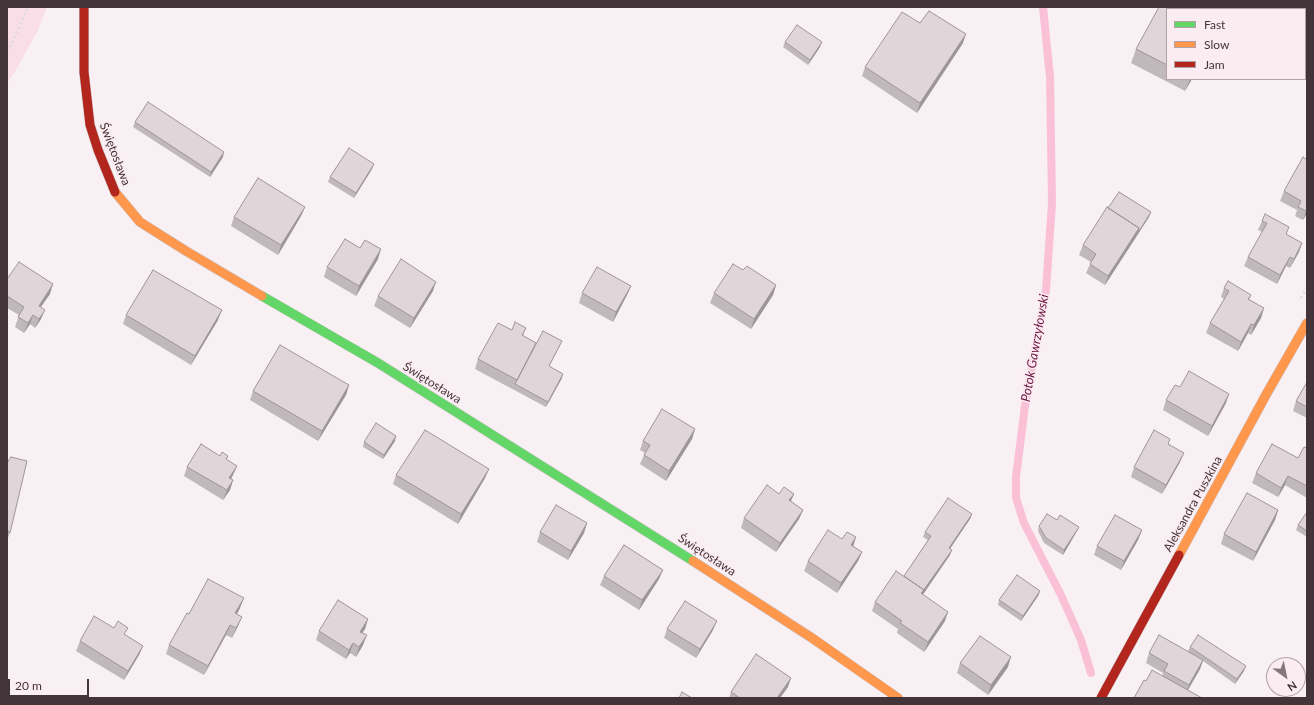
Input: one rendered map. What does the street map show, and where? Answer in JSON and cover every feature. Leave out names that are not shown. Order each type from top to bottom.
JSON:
[{"type":"street","name":"Świętosława","points":[[84,7],[84,72],[90,125],[98,150],[115,191],[140,222],[186,251],[385,367],[626,518],[812,638],[898,698]]},
{"type":"street","name":"Aleksandra Puszkina","points":[[1101,698],[1263,400],[1307,323]]},
{"type":"path","points":[[7,51],[28,7]]},
{"type":"shaded area","points":[[7,7],[47,7],[38,30],[16,70],[7,83]]},
{"type":"building","points":[[1159,7],[1222,8],[1166,8],[1166,64],[1136,49]]},
{"type":"building","points":[[929,11],[966,34],[920,103],[865,67],[902,12],[920,23]]},
{"type":"building","points":[[797,25],[822,42],[810,60],[785,42]]},
{"type":"building","points":[[148,102],[224,152],[211,172],[135,122]]},
{"type":"building","points":[[349,148],[374,164],[356,193],[330,177]]},
{"type":"building","points":[[1303,157],[1307,160],[1306,211],[1298,207],[1301,201],[1284,191]]},
{"type":"building","points":[[258,178],[305,207],[281,245],[234,217]]},
{"type":"building","points":[[1119,192],[1151,212],[1138,233],[1139,228],[1108,208]]},
{"type":"building","points":[[1107,207],[1139,228],[1108,276],[1090,264],[1096,254],[1083,245]]},
{"type":"building","points":[[1265,214],[1289,227],[1286,234],[1302,243],[1294,259],[1290,257],[1280,275],[1248,257],[1267,223],[1262,221]]},
{"type":"building","points":[[345,239],[360,248],[365,240],[381,249],[359,286],[327,267]]},
{"type":"building","points":[[401,259],[436,282],[414,318],[378,296]]},
{"type":"building","points":[[19,262],[53,284],[39,306],[45,310],[39,319],[33,315],[28,323],[18,317],[24,307],[7,296],[7,279]]},
{"type":"building","points":[[733,264],[743,270],[747,266],[776,285],[754,319],[714,293]]},
{"type":"building","points":[[597,267],[631,286],[616,312],[582,293]]},
{"type":"building","points":[[153,270],[222,310],[195,356],[126,315]]},
{"type":"building","points":[[1228,281],[1251,295],[1248,299],[1264,308],[1254,325],[1251,324],[1241,342],[1210,323],[1229,291],[1224,288]]},
{"type":"building","points":[[515,322],[526,328],[522,335],[536,343],[517,380],[478,359],[498,323],[512,330]]},
{"type":"building","points":[[543,331],[562,341],[549,366],[563,374],[548,402],[515,384]]},
{"type":"building","points":[[280,345],[349,385],[322,431],[253,391]]},
{"type":"building","points":[[1189,371],[1229,394],[1212,426],[1166,400],[1175,385],[1180,387]]},
{"type":"building","points":[[1307,382],[1307,407],[1296,401]]},
{"type":"building","points":[[662,409],[695,429],[669,471],[644,455],[650,445],[643,441]]},
{"type":"building","points":[[376,423],[396,436],[384,455],[364,442]]},
{"type":"building","points":[[425,430],[489,469],[461,514],[396,475]]},
{"type":"building","points":[[1154,430],[1170,439],[1168,444],[1184,453],[1166,485],[1134,467]]},
{"type":"building","points":[[201,444],[220,456],[222,452],[228,456],[226,459],[237,466],[229,478],[233,480],[227,490],[187,467]]},
{"type":"building","points":[[1272,444],[1298,458],[1304,447],[1307,448],[1307,486],[1288,476],[1281,488],[1256,473]]},
{"type":"building","points":[[11,457],[27,461],[10,533],[7,529],[7,463]]},
{"type":"building","points":[[767,485],[779,494],[784,487],[794,494],[789,500],[803,510],[780,543],[744,518]]},
{"type":"building","points":[[1247,493],[1278,510],[1256,552],[1224,534]]},
{"type":"building","points":[[948,498],[972,514],[949,548],[952,550],[924,590],[904,576],[931,536],[925,532]]},
{"type":"building","points":[[556,505],[587,523],[571,551],[540,532]]},
{"type":"building","points":[[1307,512],[1307,531],[1298,525]]},
{"type":"building","points":[[1047,514],[1057,520],[1060,515],[1079,527],[1064,550],[1046,538],[1039,526]]},
{"type":"building","points":[[1115,515],[1142,530],[1124,561],[1097,546]]},
{"type":"building","points":[[828,530],[842,539],[847,532],[856,537],[851,545],[862,552],[841,583],[808,561]]},
{"type":"building","points":[[624,545],[663,570],[642,600],[604,576]]},
{"type":"building","points":[[896,571],[924,590],[921,593],[948,612],[928,642],[900,623],[902,621],[875,602]]},
{"type":"building","points":[[1017,575],[1040,591],[1023,616],[999,600]]},
{"type":"building","points":[[208,579],[244,598],[235,613],[242,617],[236,628],[230,625],[208,666],[169,645],[187,613],[189,614]]},
{"type":"building","points":[[338,600],[368,619],[360,632],[367,635],[359,647],[353,643],[349,650],[319,631]]},
{"type":"building","points":[[685,601],[717,621],[700,649],[667,629]]},
{"type":"building","points":[[94,616],[114,628],[118,621],[128,628],[124,634],[143,646],[128,671],[80,641]]},
{"type":"building","points":[[1159,635],[1203,660],[1189,685],[1164,671],[1168,664],[1149,653]]},
{"type":"building","points":[[1198,635],[1246,666],[1237,679],[1190,647]]},
{"type":"building","points":[[980,636],[1011,657],[991,685],[960,663]]},
{"type":"building","points":[[756,654],[791,678],[777,698],[740,698],[731,692]]},
{"type":"building","points":[[1152,670],[1202,698],[1134,698],[1144,680],[1146,681]]},
{"type":"building","points":[[682,692],[692,698],[679,698]]},
{"type":"waterway","name":"Potok Gawrzyłowski","points":[[1043,7],[1050,77],[1052,203],[1046,290],[1025,406],[1016,477],[1016,498],[1024,523],[1061,595],[1081,640],[1091,673]]},
{"type":"traffic: fast","points":[[262,296],[378,363],[693,561]]},
{"type":"traffic: slow","points":[[115,192],[140,222],[262,296]]},
{"type":"traffic: slow","points":[[1179,555],[1267,393],[1307,323]]},
{"type":"traffic: slow","points":[[693,561],[812,638],[898,698]]},
{"type":"traffic: jam","points":[[84,7],[84,72],[90,125],[98,150],[115,192]]},
{"type":"traffic: jam","points":[[1101,698],[1179,555]]}]
